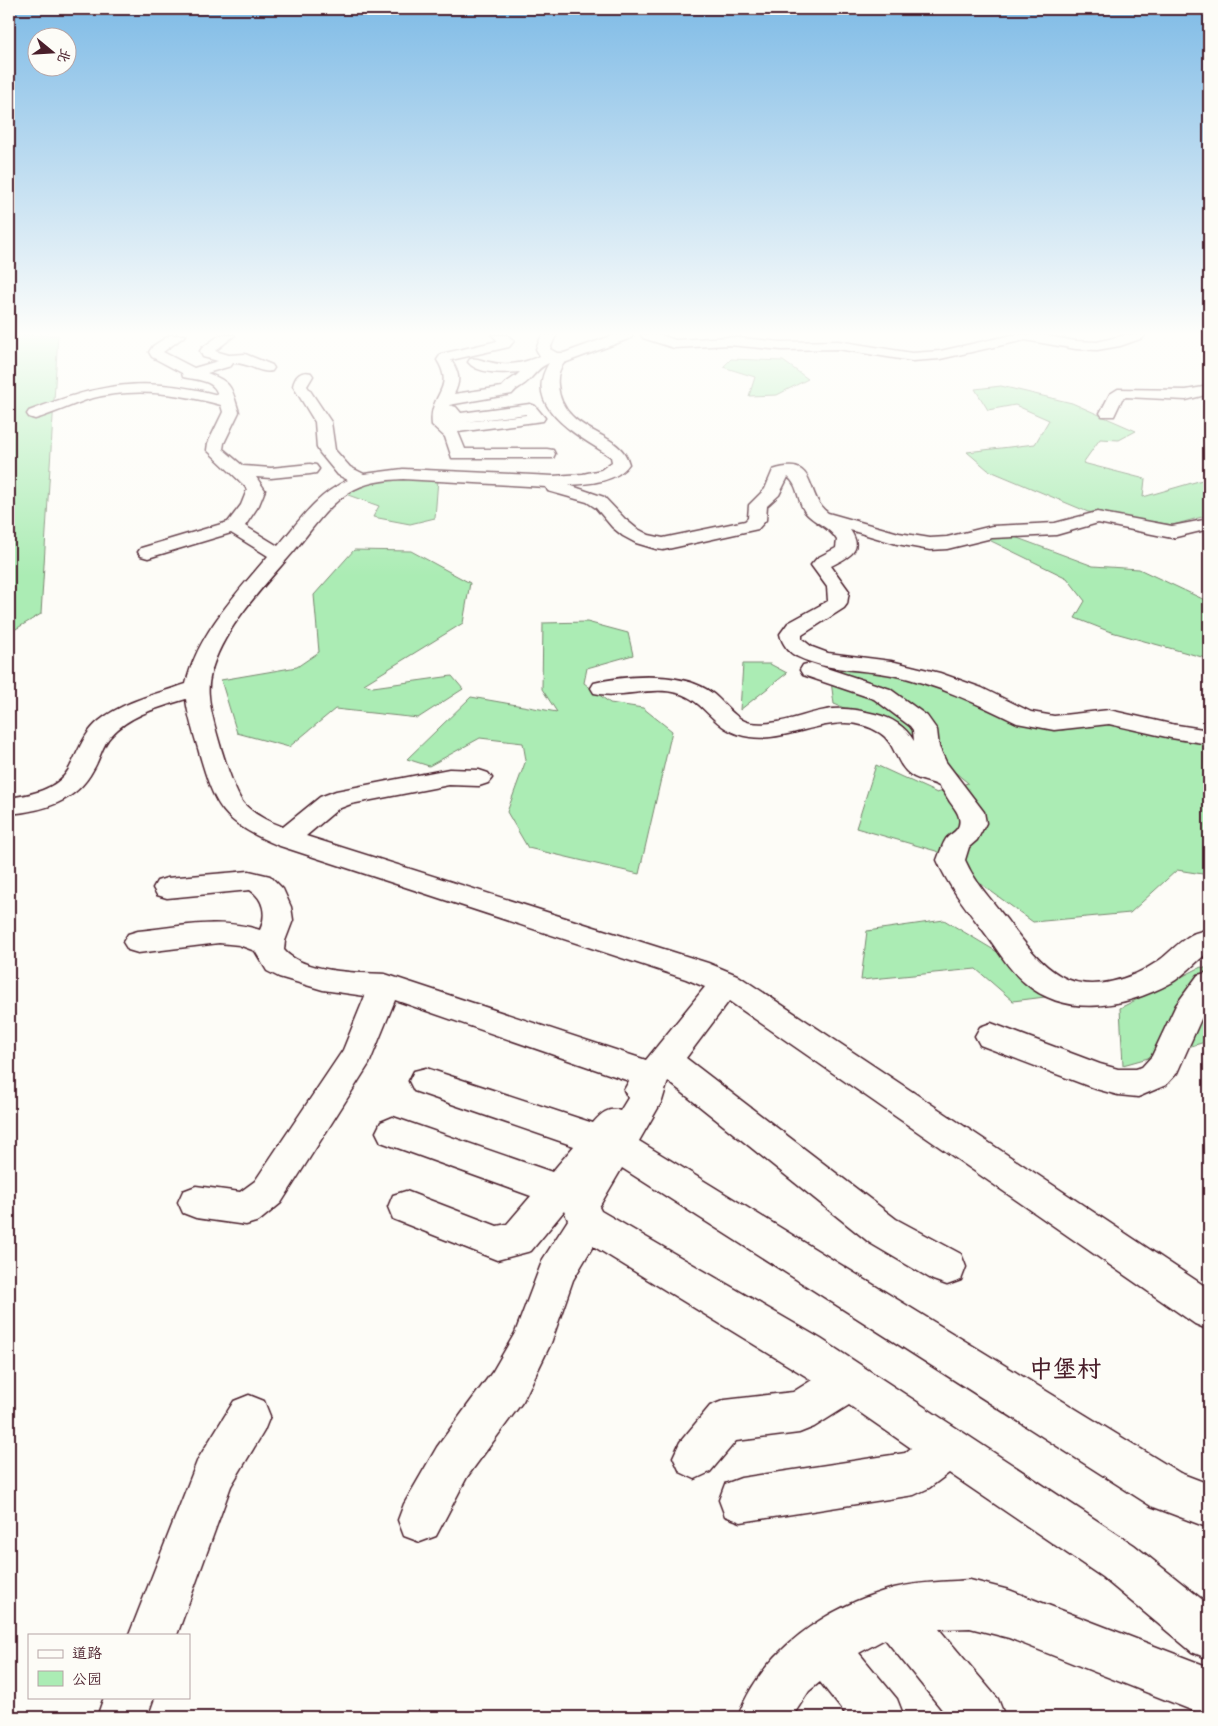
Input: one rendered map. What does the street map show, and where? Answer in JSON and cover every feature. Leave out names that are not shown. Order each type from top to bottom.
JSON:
[{"type":"street","points":[[148,552],[234,526],[250,505],[256,490],[216,450],[216,443],[230,416]]},
{"type":"street","points":[[319,416],[323,422],[325,448],[344,471],[362,480]]},
{"type":"street","points":[[444,416],[440,425],[452,436],[458,454],[547,454]]},
{"type":"street","points":[[562,416],[565,420],[619,455],[621,464],[612,472],[596,477],[569,481],[535,482],[401,474],[362,480],[341,490],[328,500],[280,555],[255,585],[215,641],[206,656],[200,672],[197,688],[198,702],[220,787],[228,802],[242,817],[262,829],[286,839],[697,971],[726,983],[1209,1311]]},
{"type":"street","points":[[238,471],[271,473],[310,469]]},
{"type":"street","points":[[535,482],[597,501],[625,528],[638,537],[653,543],[673,543],[700,535],[751,525],[757,520],[758,505],[773,491],[779,474],[788,471],[798,476],[807,490],[810,506],[846,536],[847,546],[844,551],[820,565],[838,590],[840,598],[837,604],[796,628],[784,641],[785,646],[806,668],[870,688],[882,694],[919,722],[925,730],[930,755],[971,812],[973,823],[968,834],[957,843],[951,860],[958,879],[1023,962],[1041,979],[1063,991],[1090,996],[1114,994],[1161,974],[1176,965],[1199,945],[1209,940]]},
{"type":"street","points":[[821,517],[897,538],[930,544],[947,543],[992,532],[1056,529],[1097,517],[1172,532],[1209,524]]},
{"type":"street","points":[[234,526],[280,555]]},
{"type":"street","points":[[791,634],[792,642],[813,656],[890,668],[932,678],[974,693],[1025,718],[1054,724],[1109,717],[1171,731],[1209,737]]},
{"type":"street","points":[[602,688],[654,684],[694,690],[708,700],[729,723],[748,730],[771,731],[823,717],[840,716],[878,722],[894,731],[903,743],[913,764],[922,771],[948,781]]},
{"type":"street","points":[[9,806],[40,801],[58,794],[73,782],[81,772],[96,737],[120,718],[197,688]]},
{"type":"street","points":[[286,839],[329,804],[344,797],[449,777],[479,778]]},
{"type":"street","points":[[167,888],[254,881],[270,890],[276,903],[278,920],[268,944],[271,956],[282,968],[359,985],[385,985],[659,1068],[883,1230],[947,1267]]},
{"type":"street","points":[[138,942],[219,933],[241,935],[268,944]]},
{"type":"street","points":[[406,1207],[497,1243],[518,1239],[559,1190],[608,1143],[645,1101],[659,1068],[726,983]]},
{"type":"street","points":[[990,1036],[1096,1076],[1118,1082],[1138,1083],[1154,1076],[1165,1064],[1187,1014],[1209,983]]},
{"type":"street","points":[[196,1202],[246,1209],[268,1192],[357,1055],[385,985]]},
{"type":"street","points":[[426,1082],[608,1143],[1167,1490],[1209,1506]]},
{"type":"street","points":[[393,1132],[559,1190]]},
{"type":"street","points":[[608,1143],[580,1205],[587,1222],[807,1353],[1118,1561],[1209,1635]]},
{"type":"street","points":[[420,1520],[452,1462],[508,1386],[531,1343],[557,1272],[587,1222]]},
{"type":"street","points":[[695,1457],[725,1421],[798,1412],[849,1381]]},
{"type":"street","points":[[153,1634],[214,1474],[249,1416]]},
{"type":"street","points":[[741,1500],[914,1473],[948,1447]]},
{"type":"street","points":[[763,1717],[792,1674],[823,1647],[857,1626],[894,1612],[930,1606],[970,1604],[1009,1614],[1209,1692]]},
{"type":"street","points":[[894,1612],[980,1717]]},
{"type":"street","points":[[823,1647],[879,1717]]},
{"type":"street","points":[[122,1717],[129,1698]]},
{"type":"green space","points":[[9,416],[53,416],[41,614],[9,633]]},
{"type":"green space","points":[[1039,416],[1101,416],[1136,431],[1119,440],[1100,439],[1083,463],[1145,479],[1143,497],[1209,478],[1209,515],[1173,525],[1088,512],[988,470],[967,452],[1035,444],[1049,420]]},
{"type":"green space","points":[[392,479],[438,479],[435,518],[410,524],[373,517],[379,506],[348,495],[355,487]]},
{"type":"green space","points":[[1012,536],[1093,566],[1139,569],[1209,602],[1209,659],[1108,631],[1075,618],[1085,601],[1067,578],[987,539]]},
{"type":"green space","points":[[354,550],[411,551],[470,583],[463,623],[364,684],[373,687],[452,676],[463,689],[418,718],[335,709],[289,747],[237,733],[221,680],[297,667],[319,652],[314,595]]},
{"type":"green space","points":[[587,622],[628,633],[633,655],[587,668],[584,683],[610,703],[643,708],[672,731],[639,874],[528,848],[507,812],[526,760],[523,743],[480,738],[429,766],[407,759],[471,697],[557,712],[542,689],[543,623]]},
{"type":"green space","points":[[743,664],[770,664],[787,673],[740,710]]},
{"type":"green space","points":[[829,666],[904,675],[968,696],[1029,725],[1062,730],[1116,722],[1206,744],[1209,746],[1209,875],[1177,870],[1130,913],[1033,922],[936,851],[856,828],[876,765],[937,793],[968,783],[909,734],[834,704]]},
{"type":"green space","points":[[944,920],[1014,962],[1053,996],[1013,1001],[976,969],[861,980],[867,931]]},
{"type":"green space","points":[[1201,967],[1209,969],[1209,1041],[1123,1065],[1120,1008]]},
{"type":"district","name":"中堡村","points":[[1065,1369]]}]
